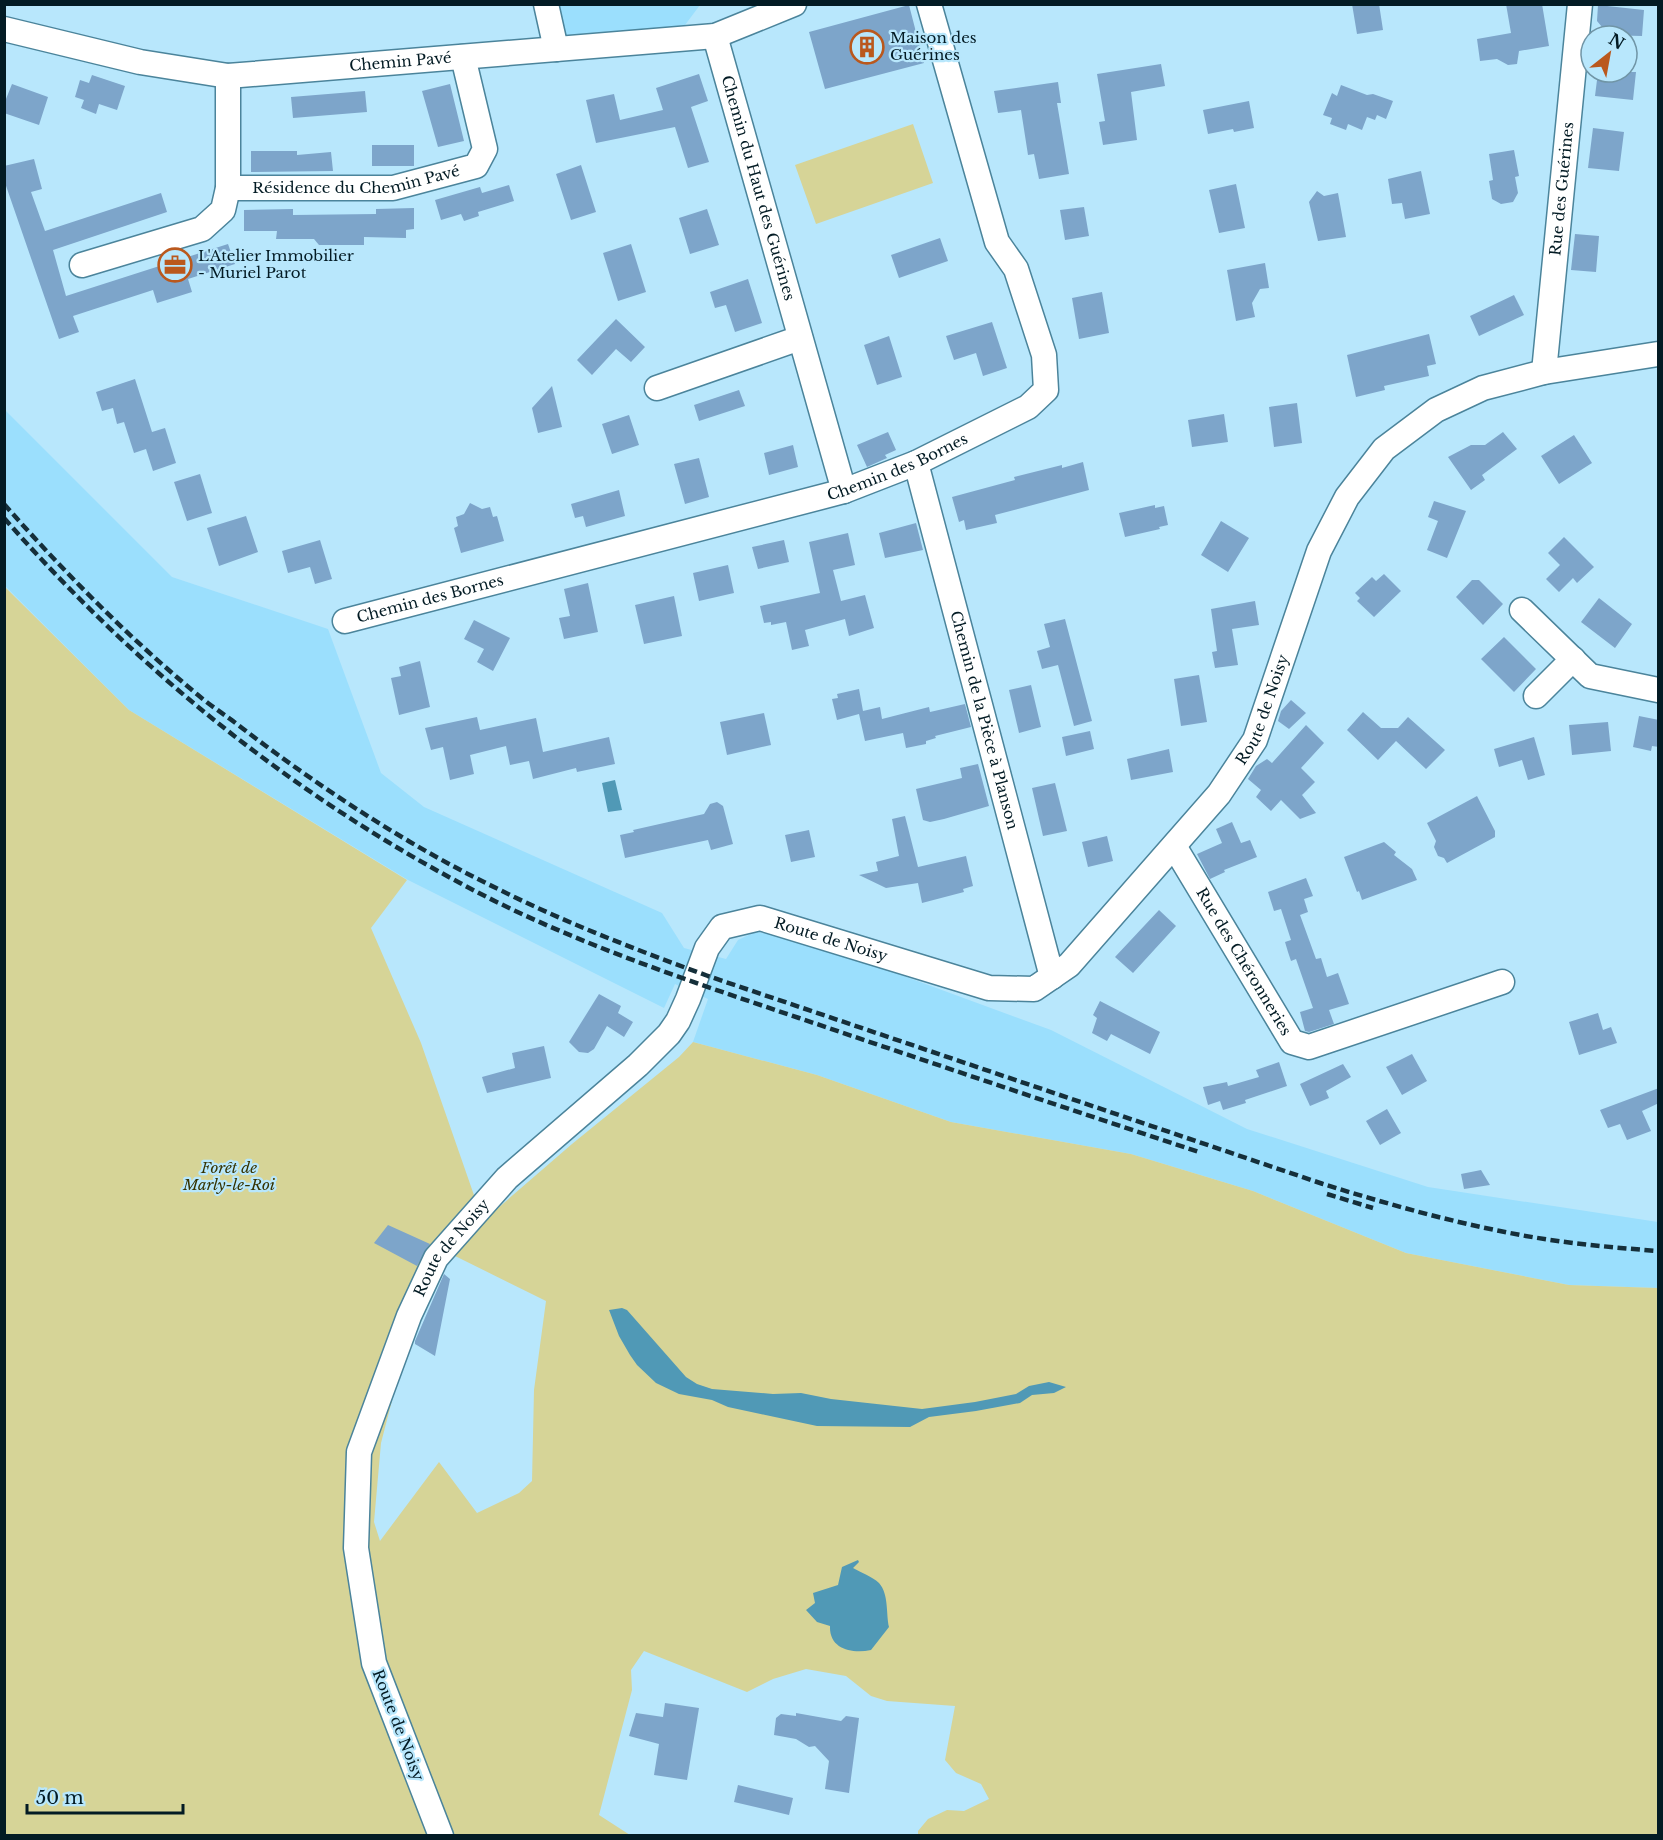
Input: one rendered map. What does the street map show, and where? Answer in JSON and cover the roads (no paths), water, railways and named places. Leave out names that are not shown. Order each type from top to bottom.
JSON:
[{"type":"street","points":[[546,4],[556,50]]},
{"type":"street","name":"Chemin Pavé","points":[[4,29],[141,62],[228,76],[715,36],[794,4]]},
{"type":"street","name":"Chemin des Bornes","points":[[345,621],[844,491],[916,463],[1028,407],[1046,390],[1044,355],[1016,270],[998,242],[929,4]]},
{"type":"street","name":"Rue des Guérines","points":[[1544,372],[1580,4]]},
{"type":"street","name":"Chemin du Haut des Guérines","points":[[715,36],[844,491]]},
{"type":"street","name":"Résidence du Chemin Pavé","points":[[228,188],[393,188],[476,166],[485,149],[463,57]]},
{"type":"street","name":"Résidence du Chemin Pavé","points":[[82,265],[202,229],[223,210],[228,188],[228,76]]},
{"type":"street","points":[[657,388],[800,338]]},
{"type":"street","name":"Route de Noisy","points":[[441,1836],[374,1663],[356,1548],[359,1452],[409,1316],[436,1258],[507,1178],[638,1065],[669,1034],[685,1006],[707,948],[722,927],[760,918],[989,988],[1034,989],[1069,965],[1219,794],[1255,740],[1319,551],[1347,497],[1384,449],[1436,410],[1483,388],[1544,372],[1659,354]]},
{"type":"street","name":"Chemin de la Pièce à Planson","points":[[916,463],[1052,977]]},
{"type":"street","points":[[1522,610],[1590,676],[1659,690]]},
{"type":"street","points":[[1536,696],[1573,659]]},
{"type":"street","name":"Rue des Chéronneries","points":[[1174,846],[1292,1042],[1309,1047],[1502,982]]},
{"type":"railway","points":[[4,504],[97,603],[209,704],[303,773],[398,835],[464,872],[576,925],[708,976],[1345,1191],[1433,1216],[1520,1235],[1579,1244],[1658,1251]]},
{"type":"railway","points":[[4,518],[105,624],[215,721],[333,807],[396,847],[460,883],[542,923],[626,958],[1199,1152]]},
{"type":"railway","points":[[1327,1194],[1373,1208]]},
{"type":"place","name":"Maison des Guérines","points":[[867,47]]},
{"type":"place","name":"L'Atelier Immobilier - Muriel Parot","points":[[175,265]]},
{"type":"park label","name":"Forêt de Marly-le-Roi","points":[[229,1176]]}]
